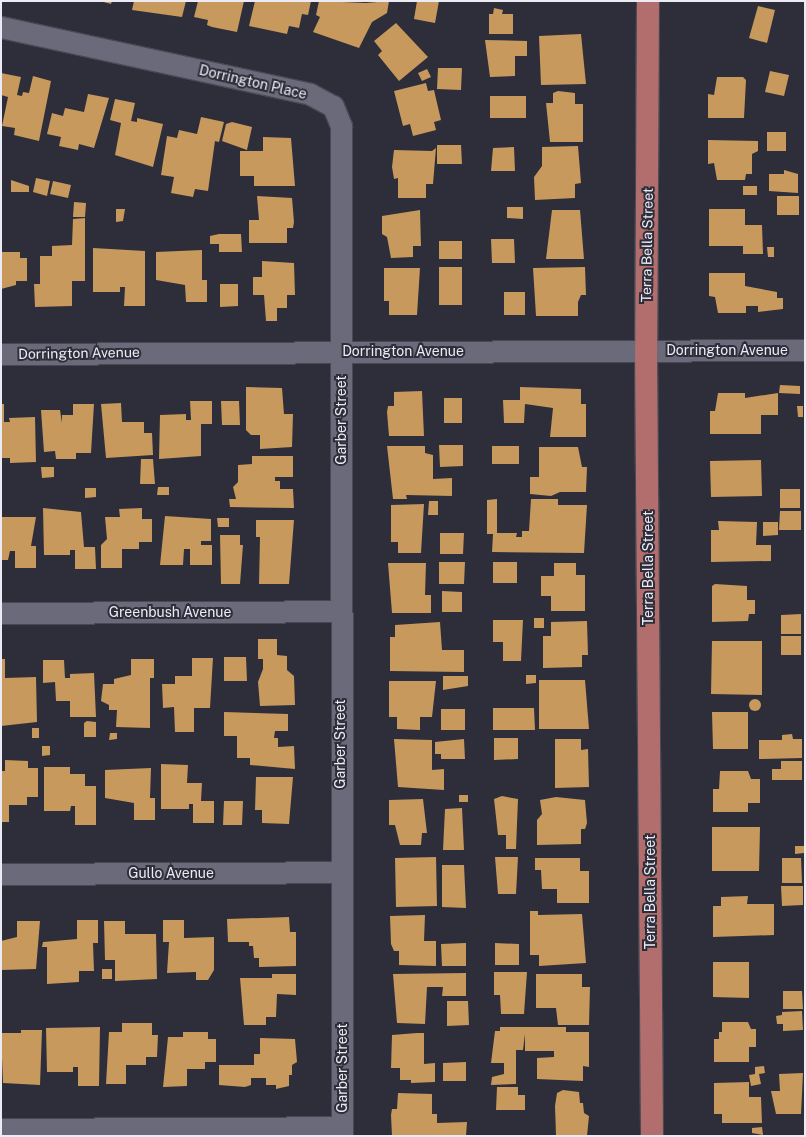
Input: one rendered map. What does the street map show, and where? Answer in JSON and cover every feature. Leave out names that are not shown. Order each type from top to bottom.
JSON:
[{"type":"main road","name":"Terra Bella Street","points":[[648,1],[646,350],[652,1136]]},
{"type":"street","name":"Dorrington Place","points":[[1,27],[310,94],[333,106],[341,126],[342,351]]},
{"type":"street","name":"Dorrington Avenue","points":[[1,354],[342,351],[805,350]]},
{"type":"street","name":"Garber Street","points":[[342,351],[340,611],[342,1131]]},
{"type":"street","name":"Greenbush Avenue","points":[[1,613],[340,611]]},
{"type":"street","name":"Gullo Avenue","points":[[1,874],[341,872]]},
{"type":"street","points":[[1,1129],[342,1131]]},
{"type":"building","points":[[100,1],[112,1],[111,4]]},
{"type":"building","points":[[134,1],[186,1],[182,17],[132,10]]},
{"type":"building","points":[[198,1],[244,1],[237,32],[212,27],[207,25],[208,20],[194,17]]},
{"type":"building","points":[[255,1],[311,1],[308,15],[302,14],[299,28],[289,26],[287,34],[249,26]]},
{"type":"building","points":[[319,1],[366,3],[389,1],[387,13],[372,22],[359,48],[313,32],[320,17],[316,15]]},
{"type":"building","points":[[417,1],[439,1],[435,23],[414,19]]},
{"type":"building","points":[[758,6],[775,10],[767,43],[749,38]]},
{"type":"building","points":[[494,8],[503,10],[502,14],[513,14],[513,34],[489,34],[489,14],[493,14]]},
{"type":"building","points":[[396,23],[428,57],[399,81],[378,55],[382,51],[374,41]]},
{"type":"building","points":[[581,34],[586,84],[541,85],[539,36]]},
{"type":"building","points":[[485,40],[527,41],[527,56],[515,56],[515,76],[490,77]]},
{"type":"building","points":[[438,68],[462,68],[461,90],[437,89]]},
{"type":"building","points":[[427,69],[431,77],[422,81],[418,73]]},
{"type":"building","points":[[770,71],[789,75],[784,96],[765,92]]},
{"type":"building","points":[[1,73],[21,77],[17,95],[22,96],[23,92],[29,93],[33,76],[51,81],[39,141],[14,135],[15,128],[2,126],[8,97],[1,95]]},
{"type":"building","points":[[717,77],[743,77],[746,80],[744,118],[708,118],[708,94],[714,95]]},
{"type":"building","points":[[426,83],[428,91],[434,90],[441,120],[434,122],[436,130],[413,136],[410,124],[403,126],[394,91]]},
{"type":"building","points":[[558,91],[575,93],[575,104],[583,104],[583,142],[550,142],[546,103],[553,103],[553,93]]},
{"type":"building","points":[[88,94],[109,98],[94,148],[79,144],[78,150],[59,146],[61,137],[47,134],[52,113],[63,116],[65,108],[84,112]]},
{"type":"building","points":[[490,96],[526,96],[526,118],[490,118]]},
{"type":"building","points":[[115,99],[135,103],[131,121],[137,122],[137,118],[163,124],[153,167],[115,155],[121,123],[110,120]]},
{"type":"building","points":[[201,117],[224,122],[219,142],[215,141],[208,191],[195,189],[193,197],[171,193],[174,177],[161,175],[167,136],[177,138],[179,130],[197,134]]},
{"type":"building","points":[[232,122],[252,127],[247,150],[222,141],[226,124]]},
{"type":"building","points":[[767,132],[786,132],[786,151],[767,151]]},
{"type":"building","points":[[263,137],[291,138],[295,186],[254,186],[254,176],[240,176],[240,151],[263,151]]},
{"type":"building","points":[[708,140],[758,141],[758,151],[752,154],[752,174],[746,174],[745,180],[717,180],[714,163],[708,164]]},
{"type":"building","points":[[437,145],[461,145],[462,164],[437,164]]},
{"type":"building","points":[[578,146],[581,183],[575,184],[575,198],[535,200],[534,177],[542,166],[542,147]]},
{"type":"building","points":[[514,147],[515,171],[491,171],[493,148]]},
{"type":"building","points":[[436,148],[433,184],[426,184],[426,198],[398,198],[398,178],[394,179],[392,167],[394,150],[432,151]]},
{"type":"building","points":[[784,170],[798,174],[798,193],[769,191],[769,174],[784,174]]},
{"type":"building","points":[[36,178],[50,181],[47,196],[33,192]]},
{"type":"building","points":[[11,180],[29,186],[29,192],[11,192]]},
{"type":"building","points":[[53,181],[71,185],[68,198],[50,194]]},
{"type":"building","points":[[743,186],[757,186],[757,195],[743,195]]},
{"type":"building","points":[[257,196],[292,198],[294,222],[293,228],[287,228],[287,243],[249,243],[249,220],[259,220]]},
{"type":"building","points":[[777,196],[799,196],[799,215],[777,215]]},
{"type":"building","points":[[74,202],[86,203],[85,217],[73,217]]},
{"type":"building","points":[[507,207],[523,207],[523,219],[507,218]]},
{"type":"building","points":[[116,209],[125,209],[123,221],[116,222]]},
{"type":"building","points":[[709,209],[745,209],[745,225],[762,225],[763,254],[743,254],[743,246],[709,246]]},
{"type":"building","points":[[420,210],[421,246],[413,246],[413,257],[391,258],[387,237],[382,234],[382,216]]},
{"type":"building","points":[[552,210],[580,210],[584,259],[546,259]]},
{"type":"building","points":[[85,218],[85,281],[72,281],[72,306],[35,307],[34,284],[40,284],[40,256],[52,256],[52,246],[72,245],[73,219]]},
{"type":"building","points":[[219,234],[241,234],[242,252],[219,252],[219,244],[210,244],[210,236]]},
{"type":"building","points":[[491,239],[514,239],[515,263],[492,263]]},
{"type":"building","points":[[439,241],[462,241],[462,259],[439,259]]},
{"type":"building","points":[[767,247],[774,247],[774,257],[768,257]]},
{"type":"building","points":[[93,248],[145,251],[145,306],[124,306],[125,287],[120,287],[120,292],[93,292]]},
{"type":"building","points":[[202,250],[202,280],[207,280],[207,302],[186,302],[185,285],[156,280],[156,252]]},
{"type":"building","points":[[1,252],[20,252],[20,258],[27,258],[27,281],[16,281],[16,285],[1,289]]},
{"type":"building","points":[[262,261],[294,263],[295,295],[287,295],[287,308],[277,308],[277,321],[266,321],[264,295],[253,295],[253,277],[262,277]]},
{"type":"building","points":[[439,267],[462,267],[462,305],[439,305]]},
{"type":"building","points":[[585,267],[586,295],[581,295],[578,302],[578,316],[536,316],[533,268]]},
{"type":"building","points":[[384,268],[420,268],[417,315],[389,315],[389,301],[384,301]]},
{"type":"building","points":[[709,273],[745,273],[745,286],[777,292],[777,298],[783,298],[783,309],[758,312],[758,306],[746,306],[746,313],[718,313],[715,297],[709,296]]},
{"type":"building","points":[[220,284],[238,284],[238,306],[220,307]]},
{"type":"building","points":[[504,292],[525,292],[525,315],[504,315]]},
{"type":"building","points":[[780,385],[800,386],[800,394],[779,393]]},
{"type":"building","points":[[246,387],[282,388],[284,414],[293,414],[292,447],[260,449],[260,435],[251,435],[246,430]]},
{"type":"building","points":[[520,387],[581,389],[581,404],[586,404],[586,437],[550,437],[553,408],[525,404],[524,423],[504,423],[503,400],[520,400]]},
{"type":"building","points":[[422,391],[424,436],[389,436],[387,412],[388,406],[394,406],[394,392]]},
{"type":"building","points":[[718,393],[745,393],[745,398],[778,393],[778,415],[761,415],[761,434],[710,434],[710,411],[715,411]]},
{"type":"building","points":[[444,398],[462,398],[462,423],[444,423]]},
{"type":"building","points":[[190,401],[212,401],[212,424],[201,424],[201,456],[159,459],[160,415],[186,414],[186,420],[191,420]]},
{"type":"building","points":[[221,401],[239,401],[240,425],[222,425]]},
{"type":"building","points":[[121,403],[122,422],[144,422],[144,433],[152,433],[153,455],[106,458],[101,404]]},
{"type":"building","points":[[1,404],[4,404],[4,422],[10,422],[9,418],[35,417],[36,462],[10,463],[10,458],[1,458]]},
{"type":"building","points":[[73,404],[94,404],[91,453],[76,453],[76,459],[56,459],[55,451],[44,452],[41,410],[60,410],[62,423],[62,415],[73,415]]},
{"type":"building","points":[[797,406],[803,406],[803,417],[798,417]]},
{"type":"building","points":[[439,445],[463,445],[463,466],[440,467]]},
{"type":"building","points":[[387,446],[425,446],[425,453],[433,455],[433,479],[452,478],[452,496],[406,495],[407,499],[393,499]]},
{"type":"building","points":[[492,446],[519,446],[519,464],[492,464]]},
{"type":"building","points":[[539,447],[578,447],[582,467],[587,467],[586,492],[560,492],[551,496],[530,494],[530,477],[539,477]]},
{"type":"building","points":[[252,456],[293,456],[293,477],[275,477],[275,481],[280,481],[280,489],[293,489],[294,508],[230,507],[229,499],[236,499],[233,487],[238,482],[238,465],[252,464]]},
{"type":"building","points":[[141,459],[153,459],[155,484],[140,484]]},
{"type":"building","points":[[761,460],[762,496],[711,497],[710,461]]},
{"type":"building","points":[[41,467],[54,467],[54,477],[42,478]]},
{"type":"building","points":[[158,487],[169,487],[169,495],[157,495]]},
{"type":"building","points":[[85,488],[96,488],[96,497],[85,498]]},
{"type":"building","points":[[780,489],[800,489],[800,508],[780,508]]},
{"type":"building","points":[[497,499],[497,533],[517,533],[516,537],[522,537],[522,531],[529,531],[531,499],[558,499],[558,505],[587,505],[584,553],[492,552],[493,534],[487,534],[487,500]]},
{"type":"building","points":[[429,501],[438,501],[438,515],[428,515]]},
{"type":"building","points":[[424,504],[421,553],[398,553],[398,542],[391,542],[391,505]]},
{"type":"building","points":[[43,508],[81,512],[84,547],[95,547],[96,569],[75,569],[75,550],[70,550],[70,555],[44,555]]},
{"type":"building","points":[[142,508],[142,519],[152,519],[152,542],[139,542],[139,549],[122,549],[122,568],[101,568],[101,545],[107,539],[105,517],[120,517],[119,509]]},
{"type":"building","points":[[780,511],[801,511],[801,530],[779,530]]},
{"type":"building","points":[[165,516],[211,519],[211,541],[201,541],[201,545],[212,545],[212,565],[190,565],[190,549],[184,549],[183,565],[160,565]]},
{"type":"building","points":[[1,517],[36,517],[31,546],[36,546],[36,568],[15,568],[15,551],[10,551],[8,560],[1,560]]},
{"type":"building","points":[[217,518],[229,518],[229,527],[218,527]]},
{"type":"building","points":[[256,520],[294,520],[289,584],[259,584],[260,537],[256,537]]},
{"type":"building","points":[[718,521],[757,522],[756,545],[771,545],[771,561],[711,562],[711,530],[719,530]]},
{"type":"building","points":[[763,522],[778,522],[778,535],[763,536]]},
{"type":"building","points":[[440,533],[464,533],[463,554],[440,554]]},
{"type":"building","points":[[220,535],[240,535],[240,545],[243,545],[240,584],[221,584]]},
{"type":"building","points":[[439,562],[465,562],[464,584],[439,584]]},
{"type":"building","points":[[493,562],[517,562],[517,583],[493,583]]},
{"type":"building","points":[[388,563],[426,563],[425,595],[431,595],[431,613],[392,613]]},
{"type":"building","points":[[554,563],[576,563],[576,575],[585,575],[585,611],[551,611],[551,596],[541,596],[541,576],[554,576]]},
{"type":"building","points":[[715,584],[747,586],[747,600],[755,600],[755,614],[749,614],[748,621],[712,622],[712,586]]},
{"type":"building","points":[[442,591],[462,592],[462,612],[442,612]]},
{"type":"building","points":[[801,614],[801,634],[781,634],[781,615]]},
{"type":"building","points":[[534,618],[544,618],[544,628],[534,628]]},
{"type":"building","points":[[493,620],[523,620],[521,661],[503,661],[503,642],[493,642]]},
{"type":"building","points":[[587,621],[588,655],[582,655],[582,667],[543,668],[543,636],[551,636],[551,622]]},
{"type":"building","points":[[440,622],[442,650],[464,650],[464,672],[390,671],[390,637],[395,637],[395,625]]},
{"type":"building","points":[[781,636],[801,636],[801,655],[781,655]]},
{"type":"building","points":[[258,639],[277,639],[277,655],[287,656],[287,670],[294,676],[295,705],[260,706],[258,682],[263,669],[263,659],[258,659]]},
{"type":"building","points":[[712,641],[762,641],[762,695],[711,694]]},
{"type":"building","points":[[224,657],[246,657],[247,681],[224,681]]},
{"type":"building","points":[[192,658],[213,658],[210,708],[194,708],[194,732],[175,732],[174,707],[163,708],[162,684],[175,684],[175,676],[192,676]]},
{"type":"building","points":[[1,659],[5,659],[5,678],[36,677],[37,722],[1,726]]},
{"type":"building","points":[[131,659],[154,659],[154,678],[150,678],[150,728],[116,727],[117,710],[109,710],[109,705],[101,701],[103,684],[114,684],[114,679],[131,675]]},
{"type":"building","points":[[43,660],[64,660],[65,678],[70,678],[70,674],[94,673],[96,717],[70,717],[70,701],[56,701],[55,682],[43,683]]},
{"type":"building","points":[[526,675],[536,675],[536,683],[526,684]]},
{"type":"building","points":[[443,676],[468,676],[468,686],[443,690]]},
{"type":"building","points":[[539,680],[585,680],[589,729],[539,729]]},
{"type":"building","points":[[389,681],[436,681],[432,717],[420,717],[420,730],[397,729],[397,717],[389,717]]},
{"type":"building","points":[[753,699],[757,699],[761,705],[757,711],[753,711],[749,707],[749,703]]},
{"type":"building","points":[[493,708],[534,708],[535,730],[493,730]]},
{"type":"building","points":[[441,709],[465,709],[465,730],[441,730]]},
{"type":"building","points":[[224,712],[288,714],[288,731],[275,731],[274,738],[278,738],[278,747],[294,746],[295,769],[250,765],[250,758],[237,758],[237,736],[224,736]]},
{"type":"building","points":[[712,712],[748,712],[748,749],[713,749]]},
{"type":"building","points":[[87,721],[96,722],[96,737],[84,737],[84,723]]},
{"type":"building","points":[[32,728],[39,728],[39,738],[32,738]]},
{"type":"building","points":[[110,733],[117,733],[117,739],[109,740]]},
{"type":"building","points":[[792,734],[793,739],[802,739],[802,758],[759,759],[759,740],[782,740],[782,735]]},
{"type":"building","points":[[494,738],[518,738],[518,759],[494,760]]},
{"type":"building","points":[[394,739],[432,740],[432,770],[444,769],[444,790],[398,787]]},
{"type":"building","points":[[464,739],[465,759],[441,759],[441,754],[435,754],[435,742]]},
{"type":"building","points":[[555,739],[581,739],[581,750],[588,749],[589,787],[555,788]]},
{"type":"building","points":[[42,746],[50,746],[50,755],[42,756]]},
{"type":"building","points":[[5,760],[28,761],[28,768],[38,768],[38,797],[27,797],[27,805],[9,805],[9,822],[1,822],[1,771],[5,771]]},
{"type":"building","points":[[781,761],[802,761],[802,780],[772,780],[772,769],[781,769]]},
{"type":"building","points":[[161,764],[188,765],[187,783],[202,783],[201,801],[214,801],[214,823],[193,823],[193,804],[189,804],[189,809],[161,809]]},
{"type":"building","points":[[44,767],[70,767],[70,774],[85,774],[85,786],[96,786],[96,825],[75,825],[75,806],[71,806],[70,811],[44,811]]},
{"type":"building","points":[[151,768],[150,798],[155,798],[155,820],[134,820],[134,803],[105,798],[105,770]]},
{"type":"building","points":[[720,771],[748,771],[751,779],[760,779],[760,803],[748,803],[748,812],[713,812],[713,789],[719,789]]},
{"type":"building","points":[[256,777],[293,777],[289,824],[262,823],[262,810],[255,810]]},
{"type":"building","points":[[459,795],[468,795],[468,802],[459,802]]},
{"type":"building","points":[[502,796],[518,799],[516,849],[506,849],[506,835],[498,835],[494,799]]},
{"type":"building","points":[[556,797],[585,800],[587,823],[585,829],[581,829],[581,844],[537,845],[537,820],[542,814],[540,800]]},
{"type":"building","points":[[423,799],[427,833],[422,833],[421,845],[400,845],[395,825],[389,825],[389,800]]},
{"type":"building","points":[[224,801],[243,801],[242,825],[223,825]]},
{"type":"building","points":[[462,808],[464,850],[443,850],[445,809]]},
{"type":"building","points":[[712,827],[760,827],[759,871],[712,871]]},
{"type":"building","points":[[795,846],[804,846],[804,853],[795,854]]},
{"type":"building","points":[[436,857],[437,906],[396,907],[395,858]]},
{"type":"building","points":[[495,857],[518,857],[516,894],[498,894]]},
{"type":"building","points":[[535,858],[580,858],[580,871],[589,871],[589,903],[557,903],[557,889],[542,889],[541,870],[535,870]]},
{"type":"building","points":[[782,858],[801,858],[802,883],[782,883]]},
{"type":"building","points":[[442,865],[464,865],[466,908],[442,907]]},
{"type":"building","points":[[781,886],[803,886],[803,905],[782,906]]},
{"type":"building","points":[[748,896],[747,904],[774,904],[774,935],[713,937],[713,906],[721,906],[721,897]]},
{"type":"building","points":[[530,911],[538,911],[538,915],[582,914],[586,963],[539,966],[539,955],[530,955]]},
{"type":"building","points":[[425,915],[424,941],[436,941],[436,966],[399,965],[399,951],[394,951],[391,944],[390,916]]},
{"type":"building","points":[[289,917],[290,932],[296,932],[296,966],[259,967],[259,958],[254,958],[253,946],[249,946],[249,942],[228,942],[227,919]]},
{"type":"building","points":[[77,920],[98,920],[98,943],[93,943],[94,971],[79,971],[79,982],[47,984],[47,947],[42,947],[43,942],[77,939]]},
{"type":"building","points":[[163,920],[184,920],[184,938],[214,937],[214,970],[208,980],[196,980],[196,972],[167,973],[169,942],[163,942]]},
{"type":"building","points":[[17,921],[40,921],[36,969],[1,970],[1,941],[17,937]]},
{"type":"building","points":[[104,921],[125,921],[125,934],[156,934],[157,979],[115,981],[115,960],[105,960]]},
{"type":"building","points":[[466,943],[466,966],[442,966],[441,944]]},
{"type":"building","points":[[495,943],[519,944],[519,965],[495,965]]},
{"type":"building","points":[[713,962],[749,962],[749,998],[713,997]]},
{"type":"building","points":[[102,969],[112,969],[112,979],[102,979]]},
{"type":"building","points":[[494,972],[527,972],[524,1014],[501,1014],[500,995],[494,995]]},
{"type":"building","points":[[466,973],[466,996],[442,996],[443,987],[427,987],[425,1024],[397,1023],[393,974]]},
{"type":"building","points":[[272,974],[296,974],[296,995],[277,994],[276,1017],[266,1017],[266,1025],[244,1025],[240,978],[272,978]]},
{"type":"building","points":[[536,974],[582,974],[582,987],[590,987],[589,1025],[558,1025],[556,1008],[536,1008]]},
{"type":"building","points":[[783,991],[802,991],[803,1009],[783,1009]]},
{"type":"building","points":[[447,1001],[468,1001],[469,1025],[447,1026]]},
{"type":"building","points":[[802,1011],[803,1030],[783,1031],[783,1024],[777,1024],[776,1016],[782,1015],[782,1012]]},
{"type":"building","points":[[722,1022],[748,1022],[751,1029],[756,1029],[756,1047],[749,1047],[749,1062],[714,1062],[714,1039],[719,1039],[719,1032],[722,1032]]},
{"type":"building","points":[[122,1023],[152,1023],[152,1035],[158,1035],[157,1057],[146,1057],[146,1065],[126,1065],[126,1084],[106,1084],[109,1032],[122,1032]]},
{"type":"building","points":[[100,1027],[99,1086],[78,1086],[78,1067],[73,1067],[73,1072],[47,1072],[46,1028]]},
{"type":"building","points":[[500,1027],[566,1027],[566,1032],[589,1032],[589,1067],[583,1066],[583,1081],[537,1079],[537,1058],[554,1057],[554,1051],[525,1051],[525,1034],[523,1050],[516,1050],[516,1084],[491,1085],[492,1077],[504,1074],[504,1063],[491,1063],[495,1031],[500,1031]]},
{"type":"building","points":[[21,1030],[42,1030],[40,1085],[3,1083],[1,1033],[21,1033]]},
{"type":"building","points":[[183,1032],[208,1032],[208,1039],[216,1039],[216,1062],[205,1062],[205,1069],[187,1069],[187,1086],[163,1087],[168,1037],[183,1037]]},
{"type":"building","points":[[424,1033],[424,1064],[435,1063],[435,1082],[411,1083],[411,1080],[400,1080],[400,1068],[391,1068],[392,1035]]},
{"type":"building","points":[[260,1038],[295,1039],[297,1062],[292,1065],[292,1075],[289,1075],[289,1086],[276,1089],[276,1085],[266,1085],[266,1078],[251,1078],[251,1085],[245,1087],[219,1085],[219,1065],[254,1065],[254,1054],[260,1054]]},
{"type":"building","points":[[466,1062],[466,1081],[443,1081],[443,1063]]},
{"type":"building","points":[[764,1066],[765,1073],[759,1074],[761,1084],[751,1086],[749,1075],[755,1074],[755,1067]]},
{"type":"building","points":[[803,1073],[801,1114],[776,1114],[771,1091],[780,1091],[779,1074]]},
{"type":"building","points":[[749,1082],[749,1097],[761,1097],[762,1123],[722,1123],[722,1114],[714,1114],[714,1083]]},
{"type":"building","points":[[497,1087],[518,1087],[518,1095],[525,1095],[525,1110],[496,1110]]},
{"type":"building","points":[[563,1090],[579,1092],[580,1103],[583,1103],[584,1113],[589,1116],[587,1136],[556,1136],[555,1106],[557,1093]]},
{"type":"building","points":[[398,1093],[432,1094],[432,1114],[437,1114],[437,1123],[467,1122],[466,1136],[392,1136],[391,1115],[392,1109],[397,1109]]},
{"type":"building","points":[[762,1127],[763,1135],[752,1133],[752,1128]]}]
